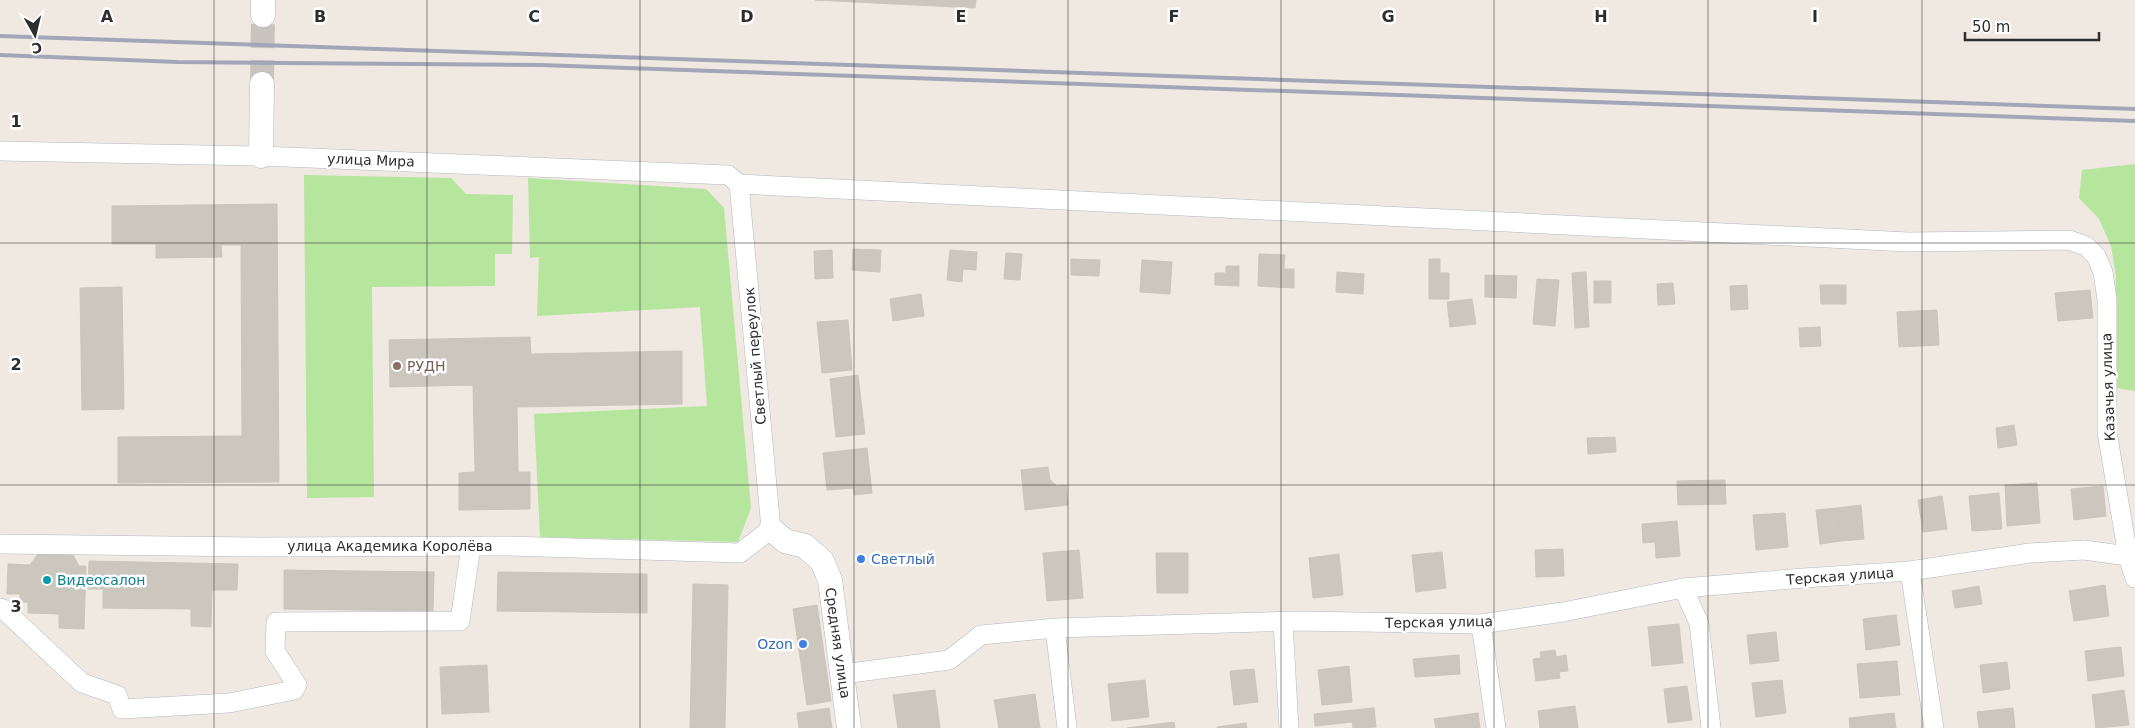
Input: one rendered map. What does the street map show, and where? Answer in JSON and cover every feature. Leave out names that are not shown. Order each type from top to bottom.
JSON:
[{"type":"street","points":[[261,156],[262,84]]},
{"type":"street","name":"улица Мира","points":[[0,151],[261,156],[728,174],[739,184]]},
{"type":"street","name":"Казачья улица","points":[[739,184],[1908,242],[2069,240],[2086,246],[2096,256],[2103,272],[2107,299],[2107,432],[2128,556],[2135,578]]},
{"type":"street","name":"Светлый переулок","points":[[739,184],[771,529]]},
{"type":"street","name":"улица Академика Королёва","points":[[0,544],[264,547],[508,546],[740,552],[771,529]]},
{"type":"street","name":"Средняя улица","points":[[771,529],[785,540],[805,546],[822,561],[830,580],[850,728]]},
{"type":"street","points":[[0,608],[82,683],[117,695],[122,709],[229,703],[294,690],[297,685],[274,651],[276,622],[460,621],[470,546]]},
{"type":"street","name":"Терская улица","points":[[843,674],[949,660],[981,636],[1056,628],[1283,622],[1481,624],[1562,612],[1683,588],[1910,571],[2030,553],[2084,550],[2128,556]]},
{"type":"street","points":[[1910,571],[1934,728]]},
{"type":"street","points":[[1683,588],[1699,623],[1711,728]]},
{"type":"street","points":[[1283,622],[1289,728]]},
{"type":"street","points":[[1481,624],[1496,728]]},
{"type":"street","points":[[1056,628],[1067,728]]},
{"type":"green space","points":[[2135,164],[2135,391],[2117,388],[2116,276],[2111,246],[2099,219],[2079,198],[2082,170]]},
{"type":"green space","points":[[304,175],[451,178],[466,194],[513,195],[512,254],[495,254],[495,286],[372,287],[374,497],[307,498]]},
{"type":"green space","points":[[528,178],[706,189],[724,208],[751,508],[738,542],[540,537],[534,414],[707,406],[700,307],[537,316],[539,257],[530,258]]},
{"type":"building","points":[[815,0],[976,0],[975,8]]},
{"type":"building","points":[[277,204],[279,482],[118,483],[118,437],[242,436],[241,245],[221,245],[222,257],[156,258],[156,244],[112,244],[112,206]]},
{"type":"building","points":[[853,249],[881,250],[880,272],[852,270]]},
{"type":"building","points":[[832,250],[833,278],[815,279],[814,251]]},
{"type":"building","points":[[950,250],[977,252],[976,270],[963,269],[962,282],[947,280]]},
{"type":"building","points":[[1006,253],[1022,254],[1020,280],[1004,279]]},
{"type":"building","points":[[1259,254],[1285,255],[1284,269],[1294,269],[1294,288],[1258,286]]},
{"type":"building","points":[[1071,259],[1100,260],[1099,276],[1071,275]]},
{"type":"building","points":[[1429,259],[1440,259],[1440,273],[1449,273],[1449,299],[1429,299]]},
{"type":"building","points":[[1142,260],[1172,262],[1170,294],[1140,292]]},
{"type":"building","points":[[1226,266],[1239,266],[1239,286],[1215,285],[1215,273],[1226,273]]},
{"type":"building","points":[[1337,272],[1364,274],[1363,294],[1336,292]]},
{"type":"building","points":[[1586,272],[1589,327],[1575,328],[1572,273]]},
{"type":"building","points":[[1485,275],[1517,276],[1516,298],[1485,297]]},
{"type":"building","points":[[1537,279],[1559,280],[1555,326],[1533,324]]},
{"type":"building","points":[[1594,281],[1611,281],[1611,303],[1594,303]]},
{"type":"building","points":[[1673,283],[1675,304],[1658,305],[1657,284]]},
{"type":"building","points":[[1747,285],[1748,309],[1731,310],[1730,286]]},
{"type":"building","points":[[1820,285],[1846,285],[1846,304],[1821,304]]},
{"type":"building","points":[[122,287],[124,409],[82,410],[80,288]]},
{"type":"building","points":[[2090,290],[2093,318],[2058,321],[2055,293]]},
{"type":"building","points":[[921,294],[924,316],[893,321],[890,299]]},
{"type":"building","points":[[1472,299],[1476,324],[1450,327],[1447,302]]},
{"type":"building","points":[[1937,310],[1939,345],[1899,347],[1897,312]]},
{"type":"building","points":[[848,320],[852,370],[822,373],[817,322]]},
{"type":"building","points":[[1820,327],[1821,346],[1800,347],[1799,328]]},
{"type":"building","points":[[530,337],[531,354],[682,351],[682,404],[517,407],[518,472],[530,472],[530,509],[459,510],[459,473],[475,472],[473,385],[390,387],[389,340]]},
{"type":"building","points":[[858,375],[865,434],[836,437],[830,379]]},
{"type":"building","points":[[2014,425],[2017,445],[1998,448],[1996,428]]},
{"type":"building","points":[[1615,437],[1616,452],[1588,454],[1587,438]]},
{"type":"building","points":[[867,448],[872,493],[854,495],[853,488],[827,490],[823,453]]},
{"type":"building","points":[[1048,467],[1050,480],[1057,486],[1066,485],[1068,505],[1025,510],[1021,470]]},
{"type":"building","points":[[1725,480],[1726,504],[1678,505],[1677,481]]},
{"type":"building","points":[[2037,483],[2040,523],[2007,526],[2005,485]]},
{"type":"building","points":[[2103,486],[2106,516],[2074,520],[2071,489]]},
{"type":"building","points":[[1999,493],[2002,529],[1972,531],[1969,496]]},
{"type":"building","points":[[1942,496],[1947,529],[1923,532],[1918,500]]},
{"type":"building","points":[[1861,505],[1864,539],[1841,541],[1837,508]]},
{"type":"building","points":[[1837,508],[1841,541],[1820,544],[1816,510]]},
{"type":"building","points":[[1785,513],[1788,547],[1756,550],[1753,515]]},
{"type":"building","points":[[1677,521],[1680,556],[1656,558],[1655,542],[1643,543],[1642,524]]},
{"type":"building","points":[[1563,549],[1564,576],[1536,577],[1535,550]]},
{"type":"building","points":[[1079,550],[1083,598],[1047,601],[1043,553]]},
{"type":"building","points":[[1442,552],[1446,588],[1416,592],[1412,555]]},
{"type":"building","points":[[1156,553],[1188,553],[1188,593],[1157,593]]},
{"type":"building","name":"Видеосалон","points":[[38,554],[73,555],[79,566],[86,566],[84,629],[59,628],[59,614],[28,613],[28,602],[20,602],[20,594],[7,594],[8,564],[30,565]]},
{"type":"building","points":[[1339,554],[1343,595],[1313,598],[1309,558]]},
{"type":"building","points":[[89,561],[238,564],[237,590],[212,590],[211,627],[191,626],[191,609],[103,608],[103,589],[88,589]]},
{"type":"building","points":[[284,570],[434,572],[433,611],[284,609]]},
{"type":"building","points":[[498,572],[647,574],[647,613],[497,611]]},
{"type":"building","points":[[693,584],[728,585],[725,728],[690,728]]},
{"type":"building","points":[[2105,585],[2109,616],[2074,621],[2069,591]]},
{"type":"building","points":[[1979,586],[1982,604],[1955,608],[1952,591]]},
{"type":"building","points":[[817,605],[831,701],[807,705],[793,609]]},
{"type":"building","points":[[1896,615],[1900,645],[1866,650],[1863,619]]},
{"type":"building","points":[[1679,624],[1683,663],[1652,666],[1648,627]]},
{"type":"building","points":[[1776,632],[1779,661],[1750,664],[1747,635]]},
{"type":"building","points":[[2121,647],[2124,676],[2088,681],[2085,651]]},
{"type":"building","points":[[1555,650],[1556,657],[1566,655],[1568,671],[1559,672],[1560,678],[1536,681],[1533,659],[1541,658],[1540,652]]},
{"type":"building","points":[[1459,655],[1460,674],[1415,677],[1413,659]]},
{"type":"building","points":[[1897,661],[1900,695],[1860,698],[1857,664]]},
{"type":"building","points":[[2007,662],[2010,689],[1983,693],[1980,665]]},
{"type":"building","points":[[487,665],[489,712],[442,714],[440,667]]},
{"type":"building","points":[[1349,666],[1352,702],[1322,705],[1318,670]]},
{"type":"building","points":[[1254,669],[1258,702],[1234,705],[1230,671]]},
{"type":"building","points":[[1145,680],[1149,717],[1112,721],[1108,684]]},
{"type":"building","points":[[1782,680],[1786,713],[1756,717],[1752,683]]},
{"type":"building","points":[[1687,686],[1692,720],[1668,723],[1664,689]]},
{"type":"building","points":[[935,690],[940,728],[898,728],[893,695]]},
{"type":"building","points":[[2124,690],[2129,725],[2096,728],[2092,695]]},
{"type":"building","points":[[1035,694],[1040,728],[999,728],[994,700]]},
{"type":"building","points":[[1575,706],[1578,728],[1540,728],[1538,711]]},
{"type":"building","points":[[829,708],[832,728],[799,728],[797,713]]},
{"type":"building","points":[[1374,708],[1376,727],[1353,728],[1352,722],[1315,726],[1314,714]]},
{"type":"building","points":[[2013,708],[2015,728],[1979,728],[1977,712]]},
{"type":"building","points":[[1478,713],[1480,728],[1436,728],[1434,719]]},
{"type":"building","points":[[1894,713],[1896,728],[1850,728],[1849,718]]},
{"type":"building","points":[[1174,722],[1175,728],[1127,728]]},
{"type":"building","points":[[1246,723],[1247,728],[1217,728],[1217,727]]},
{"type":"tunnel","points":[[262,84],[263,15]]},
{"type":"railway","points":[[0,36],[2135,109]]},
{"type":"railway","points":[[0,55],[177,62],[541,65],[2135,121]]},
{"type":"place","name":"РУДН","points":[[397,366]]},
{"type":"place","name":"Светлый","points":[[861,559]]},
{"type":"place","name":"Видеосалон","points":[[47,580]]},
{"type":"place","name":"Ozon","points":[[803,644]]}]
